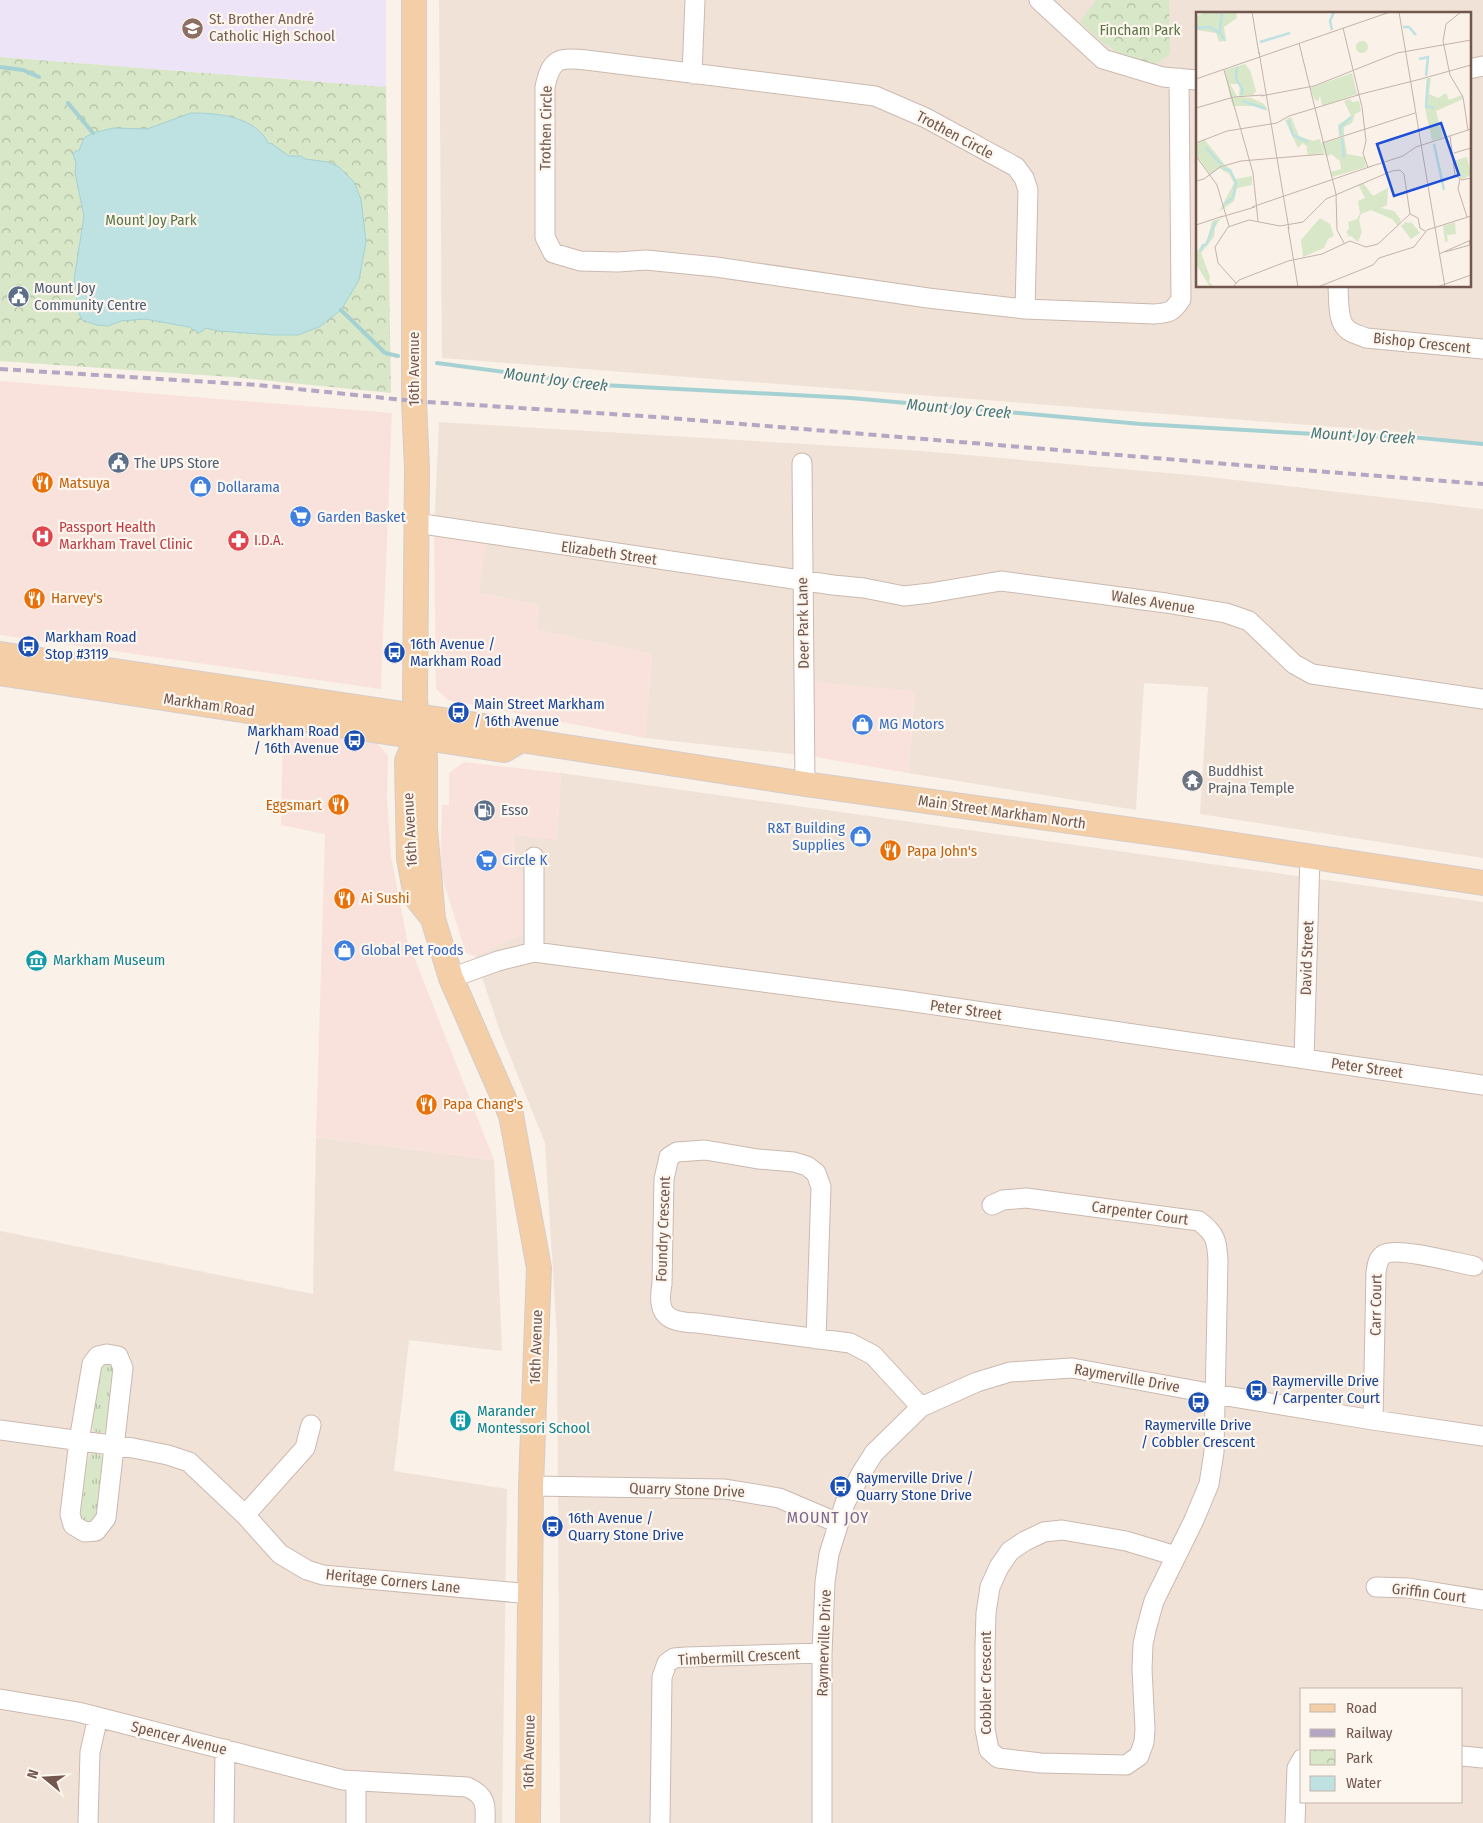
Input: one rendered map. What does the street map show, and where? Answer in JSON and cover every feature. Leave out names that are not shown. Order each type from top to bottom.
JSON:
[{"type":"main road","name":"16th Avenue","points":[[414,0],[414,401],[417,469],[417,727],[425,757],[426,829],[433,919],[451,978],[511,1115],[539,1268],[531,1486],[528,1823]]},
{"type":"main road","name":"Markham Road","points":[[0,654],[417,727]]},
{"type":"main road","name":"Markham Road","points":[[0,673],[290,716],[417,727]]},
{"type":"main road","name":"Main Street Markham North","points":[[417,727],[504,750],[522,740],[805,784],[1310,856],[1483,883]]},
{"type":"street","points":[[692,74],[695,0]]},
{"type":"street","points":[[1039,0],[1103,59],[1163,77],[1188,79]]},
{"type":"street","name":"Trothen Circle","points":[[1025,309],[1028,190],[1024,178],[1016,167],[926,118],[875,96],[570,58],[553,64],[548,72],[545,87],[544,211],[545,237],[553,253],[580,261],[618,262],[646,260],[716,267],[918,297],[1025,309],[1154,314],[1168,314],[1181,298],[1188,79]]},
{"type":"street","points":[[1470,69],[1483,66]]},
{"type":"street","name":"Bishop Crescent","points":[[1338,288],[1340,317],[1346,329],[1354,333],[1366,338],[1483,349]]},
{"type":"street","name":"Deer Park Lane","points":[[802,463],[805,784]]},
{"type":"street","name":"Elizabeth Street","points":[[416,523],[802,580]]},
{"type":"street","name":"Wales Avenue","points":[[802,580],[864,588],[904,596],[1001,581],[1226,613],[1249,620],[1294,664],[1312,674],[1483,699]]},
{"type":"street","name":"David Street","points":[[1304,1059],[1310,856]]},
{"type":"street","points":[[534,857],[534,952]]},
{"type":"street","name":"Peter Street","points":[[451,978],[498,961],[534,952],[901,1000],[1483,1085]]},
{"type":"street","name":"Foundry Crescent","points":[[816,1339],[821,1187],[816,1173],[806,1166],[794,1162],[758,1159],[705,1150],[677,1152],[669,1157],[664,1179],[662,1284],[660,1295],[662,1307],[668,1317],[678,1322],[697,1323],[816,1339],[850,1343],[873,1355],[921,1407]]},
{"type":"street","name":"Carpenter Court","points":[[992,1206],[1003,1200],[1026,1198],[1186,1218],[1199,1221],[1208,1228],[1217,1241],[1218,1261],[1214,1394]]},
{"type":"street","name":"Carr Court","points":[[1373,1420],[1376,1273],[1378,1262],[1384,1254],[1406,1252],[1474,1266]]},
{"type":"street","points":[[107,1354],[118,1356],[123,1368],[114,1446],[106,1518],[96,1531],[85,1532],[73,1525],[70,1514],[79,1441],[92,1364],[98,1356],[107,1354]]},
{"type":"street","name":"Raymerville Drive","points":[[822,1823],[822,1653],[825,1582],[829,1554],[845,1503],[874,1453],[921,1407],[977,1382],[1010,1372],[1072,1368],[1214,1394],[1483,1436]]},
{"type":"street","name":"Cobbler Crescent","points":[[1176,1556],[1126,1541],[1062,1530],[1044,1532],[1010,1551],[999,1566],[990,1587],[986,1613],[985,1729],[989,1750],[998,1758],[1041,1763],[1126,1765],[1139,1756],[1144,1742],[1145,1729],[1142,1697],[1143,1644],[1154,1601],[1194,1520],[1209,1484],[1214,1452],[1214,1394]]},
{"type":"street","points":[[244,1514],[305,1448],[311,1425]]},
{"type":"street","name":"Heritage Corners Lane","points":[[0,1430],[168,1455],[189,1462],[244,1514],[280,1554],[307,1570],[323,1575],[531,1594]]},
{"type":"street","name":"Quarry Stone Drive","points":[[531,1486],[725,1489],[779,1498],[838,1522]]},
{"type":"street","name":"Griffin Court","points":[[1376,1587],[1408,1588],[1483,1600]]},
{"type":"street","name":"Timbermill Crescent","points":[[660,1823],[660,1698],[662,1677],[666,1664],[674,1658],[686,1657],[822,1653]]},
{"type":"street","name":"Spencer Avenue","points":[[0,1699],[59,1708],[98,1717],[343,1780],[467,1787],[481,1796],[486,1805],[486,1823]]},
{"type":"street","points":[[88,1823],[90,1752],[98,1717]]},
{"type":"street","points":[[224,1823],[225,1749]]},
{"type":"street","points":[[1463,1756],[1483,1758]]},
{"type":"street","points":[[1295,1823],[1297,1768],[1300,1763]]},
{"type":"street","points":[[356,1782],[356,1823]]},
{"type":"shaded area","name":"St. Brother André Catholic High School","points":[[0,0],[386,0],[386,87],[0,57]]},
{"type":"shaded area","points":[[439,0],[1483,0],[1483,446],[1411,433],[442,358]]},
{"type":"shaded area","points":[[0,381],[392,413],[381,689],[0,635]]},
{"type":"shaded area","points":[[439,422],[922,451],[1201,476],[1483,509],[1483,858],[1200,814],[1208,687],[1144,683],[1136,810],[908,773],[915,692],[809,756],[645,738],[652,654],[537,630],[539,605],[479,593],[434,532]]},
{"type":"shaded area","points":[[434,532],[487,537],[479,593],[539,605],[537,630],[652,654],[645,738],[448,700],[436,689]]},
{"type":"shaded area","points":[[813,682],[915,691],[908,773],[809,756]]},
{"type":"shaded area","points":[[283,720],[362,733],[380,746],[388,756],[387,799],[391,856],[407,939],[494,1160],[316,1137],[325,834],[281,825]]},
{"type":"shaded area","points":[[464,762],[561,773],[557,840],[514,835],[515,867],[529,878],[525,933],[475,956],[466,953],[440,871],[442,805],[449,805],[449,773]]},
{"type":"shaded area","points":[[561,773],[1483,902],[1483,1823],[560,1823],[557,1337],[545,1143],[500,1031],[475,956],[498,944],[515,867],[514,834],[557,839]]},
{"type":"shaded area","points":[[316,1137],[494,1160],[502,1351],[409,1340],[394,1471],[507,1489],[502,1823],[0,1823],[0,1231],[313,1294]]},
{"type":"green space","name":"Fincham Park","points":[[1096,0],[1169,0],[1170,54],[1155,65],[1126,57],[1104,44],[1080,22]]},
{"type":"green space","name":"Mount Joy Park","points":[[0,57],[386,87],[391,393],[232,377],[0,361]]},
{"type":"green space","points":[[104,1364],[115,1368],[108,1429],[100,1433],[94,1431],[92,1425],[98,1374]]},
{"type":"green space","points":[[94,1453],[104,1459],[98,1515],[93,1522],[85,1523],[82,1521],[80,1508],[82,1488],[90,1455]]},
{"type":"water","points":[[191,113],[224,115],[245,122],[255,127],[269,144],[271,143],[289,156],[301,156],[305,159],[328,162],[339,167],[354,182],[361,199],[366,242],[359,280],[341,310],[319,327],[298,335],[218,331],[206,328],[199,333],[189,327],[145,319],[121,321],[108,326],[82,320],[76,307],[77,293],[74,280],[84,216],[73,154],[75,151],[79,151],[84,138],[93,133],[113,128],[147,129]]},
{"type":"waterway","name":"Mount Joy Creek","points":[[0,67],[23,70],[39,77]]},
{"type":"waterway","name":"Mount Joy Creek","points":[[68,103],[93,133]]},
{"type":"waterway","name":"Mount Joy Creek","points":[[341,310],[385,353],[398,356]]},
{"type":"waterway","name":"Mount Joy Creek","points":[[437,363],[602,385],[851,398],[1141,424],[1350,436],[1411,437],[1483,444]]},
{"type":"railway","points":[[0,369],[258,385],[414,401],[657,417],[1483,484]]},
{"type":"place","name":"St. Brother André Catholic High School","points":[[193,28]]},
{"type":"place","name":"Mount Joy Community Centre","points":[[18,297]]},
{"type":"place","name":"The UPS Store","points":[[118,463]]},
{"type":"place","name":"Matsuya","points":[[43,483]]},
{"type":"place","name":"Dollarama","points":[[201,487]]},
{"type":"place","name":"Garden Basket","points":[[301,517]]},
{"type":"place","name":"Passport Health Markham Travel Clinic","points":[[43,536]]},
{"type":"place","name":"I.D.A.","points":[[238,540]]},
{"type":"place","name":"Harvey's","points":[[35,598]]},
{"type":"place","name":"Markham Road Stop #3119","points":[[29,646]]},
{"type":"place","name":"16th Avenue / Markham Road","points":[[394,653]]},
{"type":"place","name":"Main Street Markham / 16th Avenue","points":[[458,713]]},
{"type":"place","name":"MG Motors","points":[[863,724]]},
{"type":"place","name":"Markham Road / 16th Avenue","points":[[355,740]]},
{"type":"place","name":"Buddhist Prajna Temple","points":[[1192,780]]},
{"type":"place","name":"Eggsmart","points":[[338,805]]},
{"type":"place","name":"Esso","points":[[485,810]]},
{"type":"place","name":"R&T Building Supplies","points":[[861,837]]},
{"type":"place","name":"Papa John's","points":[[891,851]]},
{"type":"place","name":"Circle K","points":[[486,860]]},
{"type":"place","name":"Ai Sushi","points":[[345,898]]},
{"type":"place","name":"Global Pet Foods","points":[[345,950]]},
{"type":"place","name":"Markham Museum","points":[[37,960]]},
{"type":"place","name":"Papa Chang's","points":[[427,1104]]},
{"type":"place","name":"Raymerville Drive / Carpenter Court","points":[[1256,1390]]},
{"type":"place","name":"Raymerville Drive / Cobbler Crescent","points":[[1198,1402]]},
{"type":"place","name":"Marander Montessori School","points":[[461,1420]]},
{"type":"place","name":"Raymerville Drive / Quarry Stone Drive","points":[[840,1487]]},
{"type":"place","name":"16th Avenue / Quarry Stone Drive","points":[[552,1527]]},
{"type":"district","name":"MOUNT JOY","points":[[828,1517]]}]
